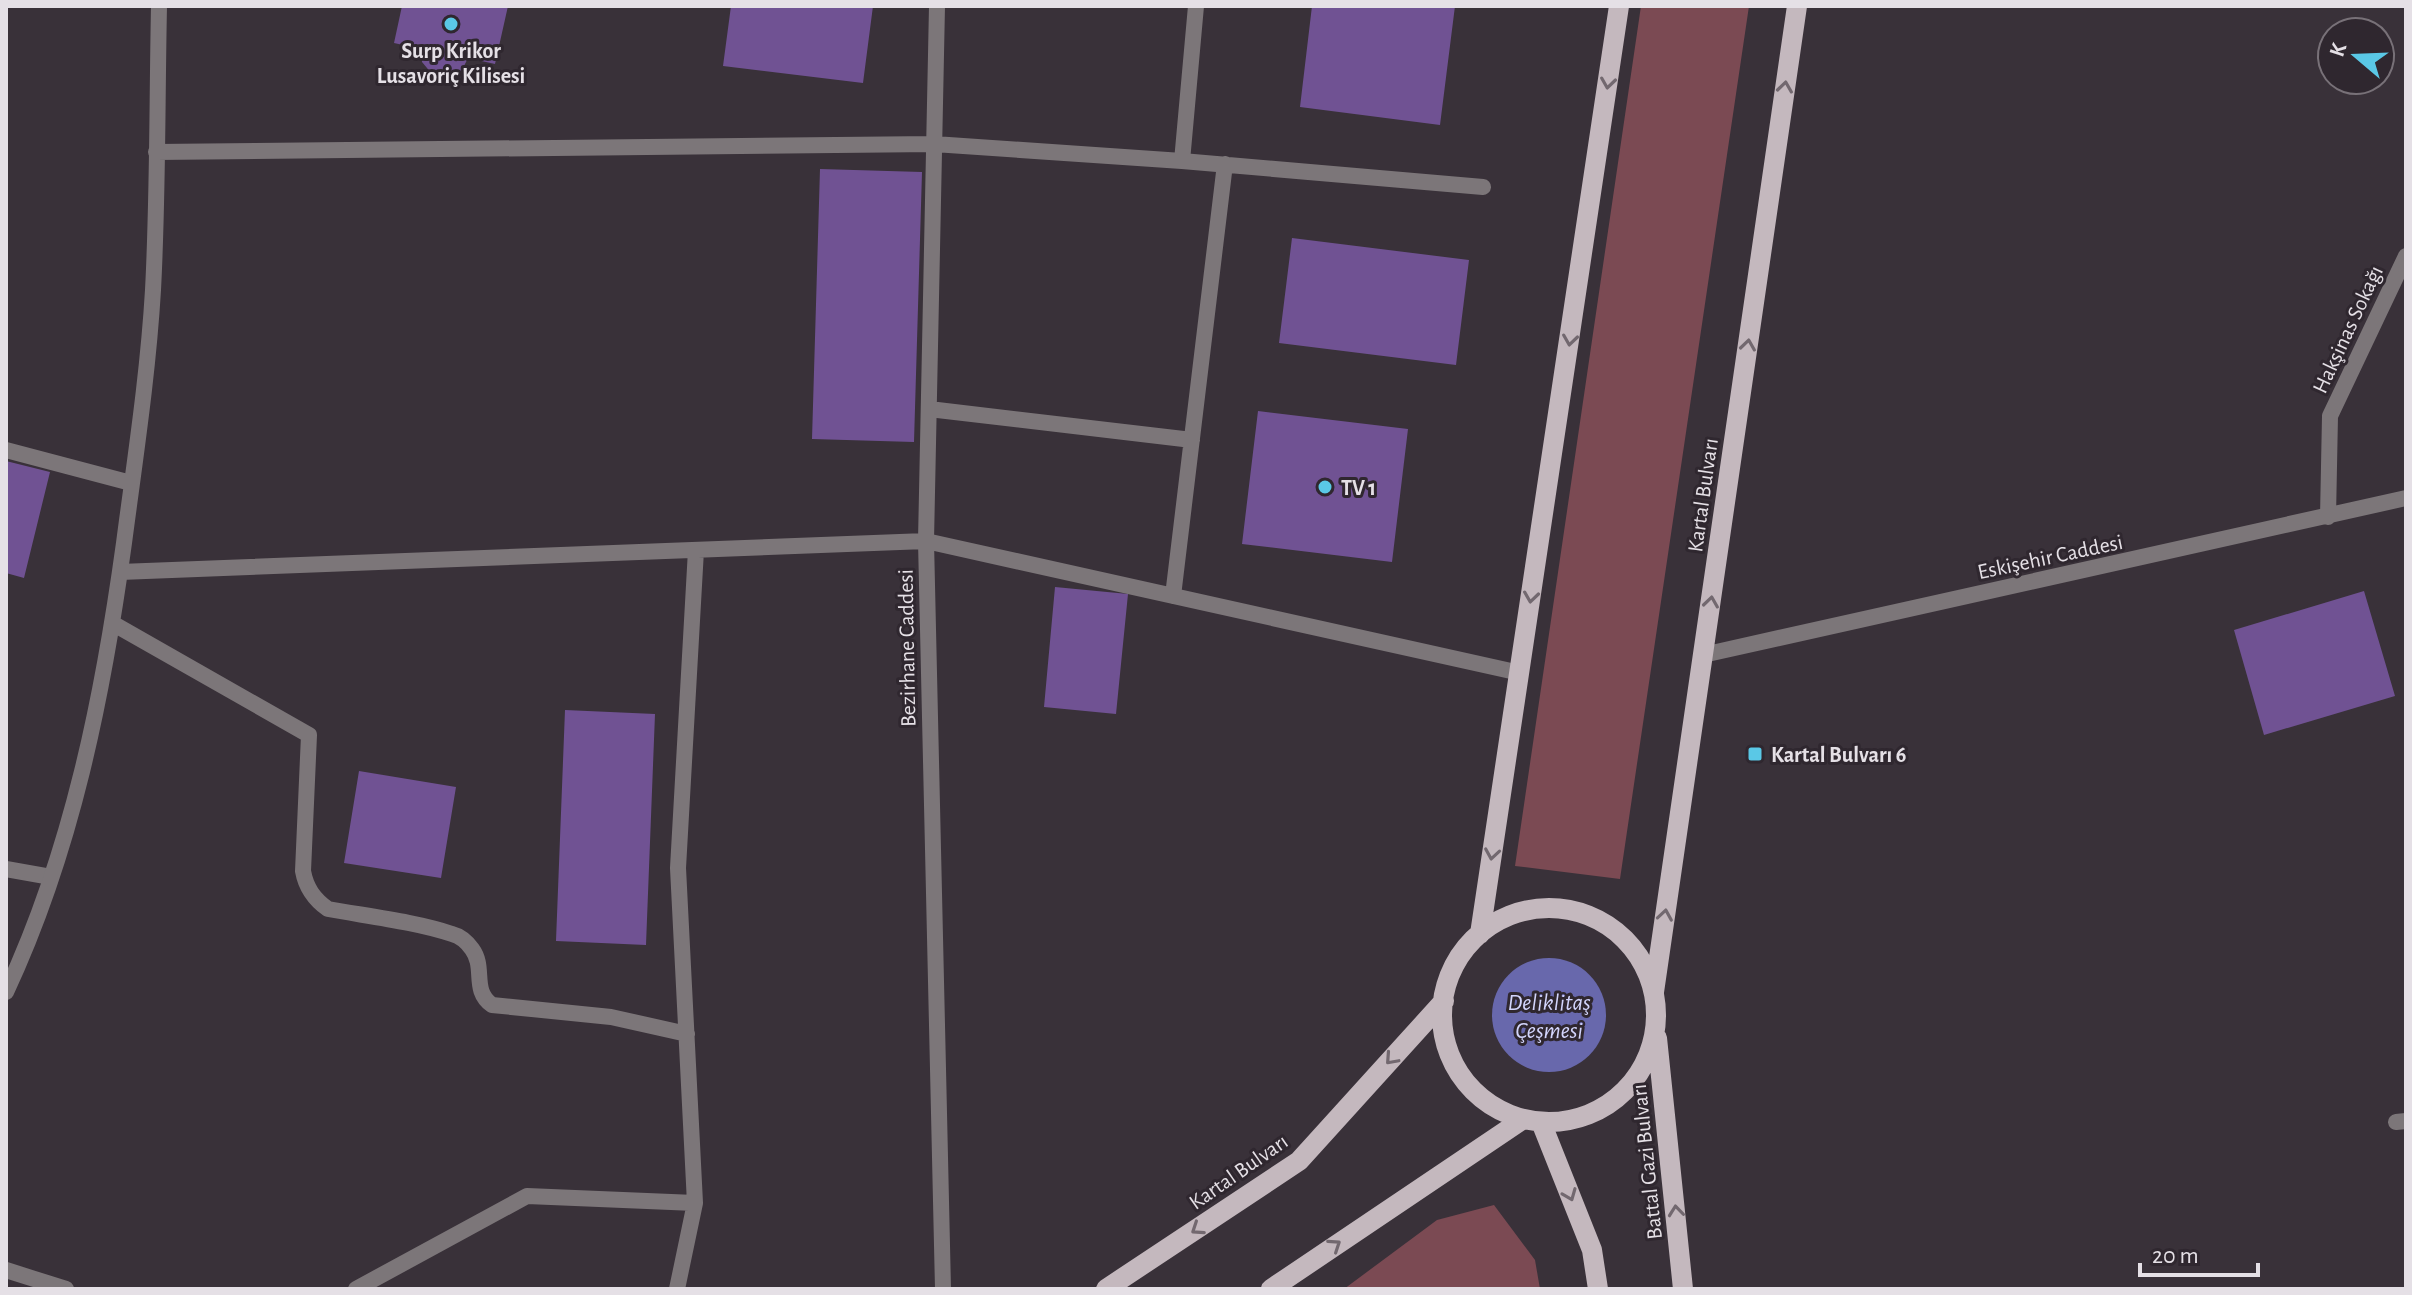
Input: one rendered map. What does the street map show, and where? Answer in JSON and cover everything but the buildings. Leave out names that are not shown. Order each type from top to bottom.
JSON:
[{"type":"main road","points":[[1480,934],[1619,6]]},
{"type":"main road","name":"Kartal Bulvarı","points":[[1654,992],[1797,6]]},
{"type":"main road","points":[[1551,908],[1577,912],[1601,921],[1622,936],[1639,956],[1654,992],[1656,1030],[1649,1055],[1636,1078],[1619,1097],[1597,1111],[1573,1120],[1531,1121],[1498,1110],[1476,1095],[1460,1075],[1448,1052],[1443,1026],[1444,1001],[1462,953],[1480,934],[1501,919],[1526,911],[1551,908]]},
{"type":"main road","name":"Kartal Bulvarı","points":[[1106,1289],[1299,1161],[1444,1001]]},
{"type":"main road","name":"Battal Gazi Bulvarı","points":[[1656,1030],[1683,1289]]},
{"type":"main road","points":[[1271,1289],[1531,1121]]},
{"type":"main road","points":[[1531,1121],[1592,1250],[1598,1289]]},
{"type":"street","points":[[6,992],[26,949],[51,877],[92,731],[120,572],[143,403],[153,291],[159,6]]},
{"type":"street","name":"Bezirhane Caddesi","points":[[937,6],[926,541],[943,1289]]},
{"type":"street","points":[[1182,161],[1196,6]]},
{"type":"street","points":[[156,152],[934,144],[1225,164],[1483,187]]},
{"type":"street","points":[[1173,596],[1225,164]]},
{"type":"street","name":"Hakşinas Sokağı","points":[[2328,517],[2330,416],[2406,256]]},
{"type":"street","points":[[929,409],[1192,440]]},
{"type":"street","points":[[6,450],[131,483]]},
{"type":"street","name":"Eskişehir Caddesi","points":[[1703,655],[2406,498]]},
{"type":"street","points":[[120,572],[926,541],[1520,673]]},
{"type":"street","points":[[677,1289],[695,1203],[678,868],[696,550]]},
{"type":"street","points":[[112,623],[309,735],[303,871],[305,882],[318,901],[328,909],[455,934],[473,949],[480,974],[478,986],[486,1001],[492,1005],[611,1017],[687,1034]]},
{"type":"street","points":[[6,869],[51,877]]},
{"type":"street","points":[[356,1289],[527,1196],[695,1203]]},
{"type":"street","points":[[6,1270],[66,1289]]},
{"type":"shaded area","points":[[1641,6],[1749,6],[1620,879],[1515,866]]},
{"type":"shaded area","points":[[1494,1205],[1535,1260],[1540,1289],[1344,1289],[1437,1220]]},
{"type":"water","name":"Deliklitaş Çeşmesi","points":[[1549,958],[1571,962],[1590,974],[1602,993],[1606,1015],[1602,1037],[1590,1056],[1571,1068],[1549,1072],[1527,1068],[1508,1056],[1496,1037],[1492,1015],[1496,993],[1508,974],[1527,962]]},
{"type":"place","name":"Surp Krikor Lusavoriç Kilisesi","points":[[451,24]]},
{"type":"place","name":"TV 1","points":[[1325,487]]},
{"type":"place","name":"Kartal Bulvarı 6","points":[[1755,754]]}]
